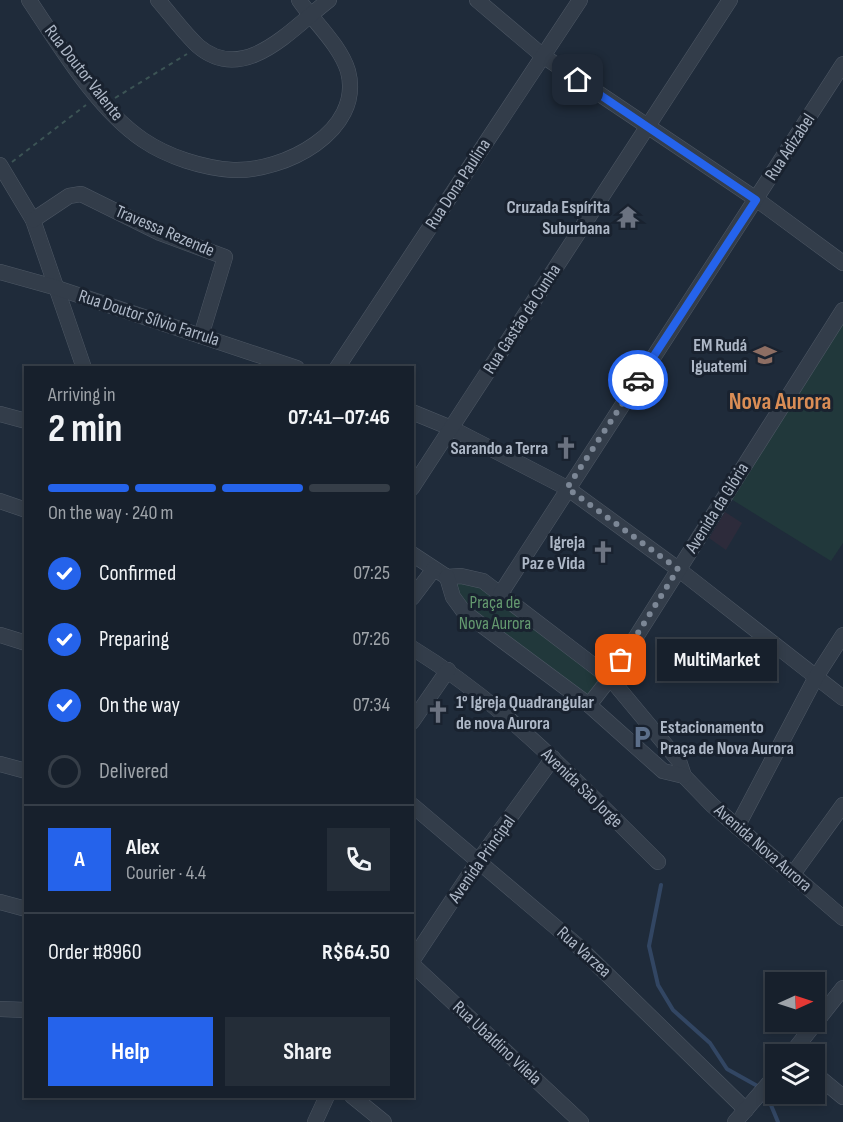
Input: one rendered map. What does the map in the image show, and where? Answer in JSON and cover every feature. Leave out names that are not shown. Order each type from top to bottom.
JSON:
[{"type":"street","name":"Rua Doutor Valente","points":[[28,0],[118,120],[144,141],[180,159],[234,170],[289,159],[319,140],[341,120],[347,107],[350,86],[347,70],[339,53],[309,15]]},
{"type":"street","points":[[158,0],[199,47],[222,58],[238,61],[268,49],[329,0]]},
{"type":"street","points":[[299,0],[309,15]]},
{"type":"street","points":[[477,0],[543,56],[756,200],[843,263]]},
{"type":"street","name":"Rua Dona Paulina","points":[[338,366],[580,0]]},
{"type":"street","name":"Rua Gastão da Cunha","points":[[414,485],[730,0]]},
{"type":"street","name":"Rua Adizabel","points":[[501,593],[843,64]]},
{"type":"street","points":[[2,167],[33,220],[54,287],[83,366]]},
{"type":"street","name":"Travessa Rezende","points":[[33,220],[69,196],[81,194],[160,233],[225,257],[201,336]]},
{"type":"street","name":"Rua Doutor Sílvio Farrula","points":[[0,272],[54,287],[291,366]]},
{"type":"street","name":"Avenida da Glória","points":[[589,705],[610,678],[843,310]]},
{"type":"street","points":[[414,413],[452,428],[567,488],[678,569],[843,698]]},
{"type":"street","points":[[0,414],[24,420]]},
{"type":"street","points":[[0,501],[24,509]]},
{"type":"street","points":[[414,555],[441,573],[414,596]]},
{"type":"street","name":"Avenida Nova Aurora","points":[[441,573],[473,577],[501,593],[610,678],[679,761],[684,776],[712,806],[843,918]]},
{"type":"street","name":"Avenida Nova Aurora","points":[[441,573],[453,597],[464,612],[589,705],[663,771],[684,776]]},
{"type":"street","points":[[737,827],[816,677],[843,634]]},
{"type":"street","points":[[0,635],[24,643]]},
{"type":"street","name":"Avenida São Jorge","points":[[414,649],[448,670],[553,758],[658,862]]},
{"type":"street","points":[[414,719],[448,670]]},
{"type":"street","name":"Avenida Principal","points":[[414,960],[479,860],[553,758]]},
{"type":"street","points":[[0,764],[24,770]]},
{"type":"street","points":[[793,874],[843,805]]},
{"type":"street","name":"Rua Varzea","points":[[414,807],[578,946],[750,1106]]},
{"type":"street","points":[[0,902],[24,908]]},
{"type":"street","name":"Rua Ubaldino Vilela","points":[[414,965],[581,1122]]},
{"type":"street","points":[[800,1044],[843,988]]},
{"type":"street","points":[[0,1008],[24,1010]]},
{"type":"street","points":[[825,1082],[843,1097]]},
{"type":"street","points":[[735,1122],[765,1087]]},
{"type":"street","points":[[315,1122],[326,1098]]},
{"type":"street","points":[[354,1098],[384,1122]]},
{"type":"path","points":[[2,167],[101,100],[199,47]]},
{"type":"shaded area","points":[[725,512],[742,523],[726,550],[709,538]]},
{"type":"green space","points":[[843,323],[843,543],[831,561],[731,499]]},
{"type":"green space","name":"Praça de Nova Aurora","points":[[447,577],[473,577],[610,678],[589,705],[474,619]]},
{"type":"waterway","points":[[661,885],[649,946],[658,985],[673,1010],[710,1043],[727,1069],[761,1088]]},
{"type":"waterway","points":[[771,1104],[778,1122]]},
{"type":"way so far","points":[[621,660],[678,569],[567,488],[638,380]]},
{"type":"place","name":"Cruzada Espírita Suburbana","points":[[628,217]]},
{"type":"place","name":"EM Rudá Iguatemi","points":[[765,355]]},
{"type":"place","name":"Sarando a Terra","points":[[566,448]]},
{"type":"place","name":"Igreja Paz e Vida","points":[[603,552]]},
{"type":"place","name":"MultiMarket","points":[[621,660]]},
{"type":"place","name":"1° Igreja Quadrangular de nova Aurora","points":[[438,712]]},
{"type":"place","name":"Estacionamento Praça de Nova Aurora","points":[[642,737]]},
{"type":"district","name":"Nova Aurora","points":[[780,401]]},
{"type":"route","points":[[578,80],[756,200],[638,380]]}]
